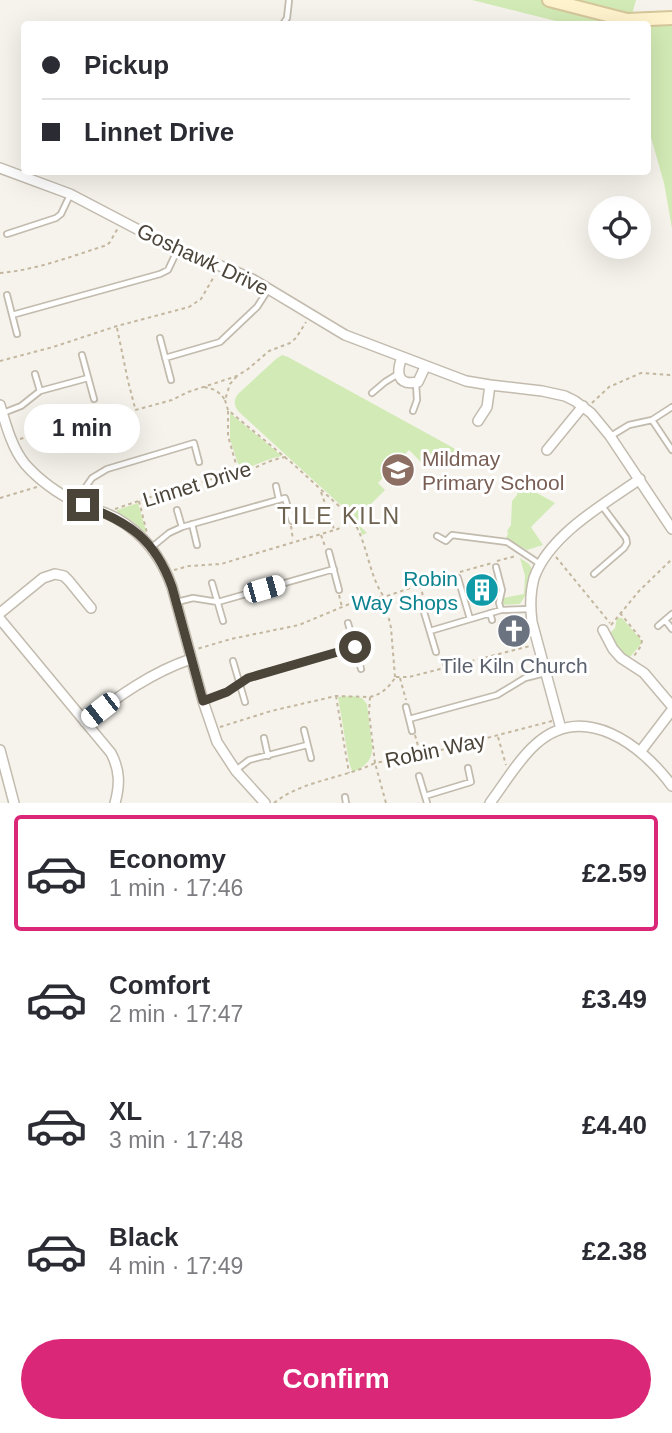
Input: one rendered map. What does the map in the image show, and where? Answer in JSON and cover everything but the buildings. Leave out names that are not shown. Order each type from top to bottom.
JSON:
[{"type":"main road","points":[[549,0],[627,20],[672,18]]},
{"type":"street","name":"Goshawk Drive","points":[[0,168],[70,194],[177,250],[252,279],[345,335],[466,381],[565,396],[585,407],[610,436],[672,529]]},
{"type":"street","points":[[402,357],[398,374],[408,383],[415,383],[425,367]]},
{"type":"street","points":[[478,421],[487,407],[490,385]]},
{"type":"street","points":[[547,450],[585,407]]},
{"type":"street","name":"Linnet Drive","points":[[1,409],[12,441],[26,465],[75,502],[128,526],[151,548],[167,573],[211,730],[222,753],[265,803]]},
{"type":"street","points":[[560,724],[531,609],[533,585],[541,564],[571,530],[640,479]]},
{"type":"street","points":[[0,613],[43,578],[55,574],[64,576],[91,608]]},
{"type":"street","points":[[0,619],[111,753],[116,762],[119,782],[115,803]]},
{"type":"street","points":[[607,628],[613,649],[621,658],[644,673],[672,708],[640,752]]},
{"type":"street","points":[[85,722],[134,686],[191,659]]},
{"type":"street","points":[[490,803],[537,743],[560,724],[606,731],[625,741],[658,768],[672,786]]},
{"type":"street","points":[[0,750],[14,803]]},
{"type":"lane","points":[[285,21],[289,0]]},
{"type":"lane","points":[[7,234],[56,218],[61,214],[70,194]]},
{"type":"lane","points":[[12,314],[160,274],[168,270],[177,250]]},
{"type":"lane","points":[[165,358],[220,342],[257,307],[269,289]]},
{"type":"lane","points":[[6,295],[18,334]]},
{"type":"lane","points":[[160,338],[170,380]]},
{"type":"lane","points":[[82,355],[94,400]]},
{"type":"lane","points":[[35,374],[40,391]]},
{"type":"lane","points":[[372,393],[398,374]]},
{"type":"lane","points":[[1,409],[22,406],[40,391],[88,378]]},
{"type":"lane","points":[[413,411],[417,400],[415,383]]},
{"type":"lane","points":[[610,436],[629,425],[652,420],[672,407]]},
{"type":"lane","points":[[652,420],[672,450]]},
{"type":"lane","points":[[75,502],[92,478],[107,469],[194,443],[199,462]]},
{"type":"lane","points":[[276,486],[279,500]]},
{"type":"lane","points":[[151,548],[169,533],[182,527],[285,498],[292,521]]},
{"type":"lane","points":[[594,574],[627,543],[602,506]]},
{"type":"lane","points":[[177,510],[182,527]]},
{"type":"lane","points":[[192,524],[197,545]]},
{"type":"lane","points":[[437,536],[446,541],[452,535],[500,540],[513,545],[541,564]]},
{"type":"lane","points":[[329,552],[340,590]]},
{"type":"lane","points":[[496,567],[502,590],[500,610]]},
{"type":"lane","points":[[176,602],[193,598],[218,602],[334,569]]},
{"type":"lane","points":[[458,578],[470,619]]},
{"type":"lane","points":[[212,583],[223,621]]},
{"type":"lane","points":[[430,631],[490,612],[531,609]]},
{"type":"lane","points":[[424,612],[436,652]]},
{"type":"lane","points":[[490,612],[492,620]]},
{"type":"lane","points":[[658,626],[672,614]]},
{"type":"lane","points":[[665,620],[672,629]]},
{"type":"lane","points":[[348,623],[361,669]]},
{"type":"lane","points":[[203,701],[227,692],[248,678],[355,647]]},
{"type":"lane","points":[[233,661],[245,702]]},
{"type":"lane","points":[[409,719],[497,695],[525,678],[546,672]]},
{"type":"lane","points":[[405,708],[412,731]]},
{"type":"lane","points":[[303,730],[311,758]]},
{"type":"lane","points":[[264,738],[268,755]]},
{"type":"lane","points":[[236,771],[249,761],[307,745]]},
{"type":"lane","points":[[425,796],[471,782],[468,768]]},
{"type":"lane","points":[[419,776],[427,803]]},
{"type":"path","points":[[0,273],[21,271],[107,245],[121,220]]},
{"type":"path","points":[[0,361],[195,304],[201,299],[220,266]]},
{"type":"path","points":[[12,441],[58,426],[88,422],[172,400],[237,376],[268,351],[296,338],[311,314]]},
{"type":"path","points":[[117,326],[136,409]]},
{"type":"path","points":[[585,407],[619,381],[641,373],[672,375]]},
{"type":"path","points":[[225,400],[230,384],[237,376]]},
{"type":"path","points":[[202,387],[214,389],[225,400],[228,410],[228,436],[238,472]]},
{"type":"path","name":"Linnet Drive","points":[[228,410],[286,457],[352,519]]},
{"type":"path","name":"Linnet Drive","points":[[111,516],[114,509],[286,457]]},
{"type":"path","points":[[0,498],[48,484]]},
{"type":"path","points":[[320,488],[335,530]]},
{"type":"path","points":[[138,501],[148,534],[143,539]]},
{"type":"path","points":[[292,521],[290,528],[294,541]]},
{"type":"path","points":[[321,534],[329,552]]},
{"type":"path","points":[[550,551],[607,628],[672,559]]},
{"type":"path","points":[[420,584],[426,607],[424,612]]},
{"type":"path","points":[[340,590],[342,608]]},
{"type":"path","points":[[211,730],[271,711],[336,695],[370,697],[384,691],[395,677],[391,628],[384,597]]},
{"type":"path","points":[[620,612],[642,640],[630,663]]},
{"type":"path","points":[[395,677],[409,677],[444,669],[538,644]]},
{"type":"path","points":[[436,652],[440,655],[444,669]]},
{"type":"path","points":[[400,677],[407,704],[405,708]]},
{"type":"path","points":[[336,695],[349,774]]},
{"type":"path","name":"Robin Way","points":[[370,697],[369,713],[375,763],[560,724]]},
{"type":"path","points":[[412,731],[415,732],[420,754]]},
{"type":"path","points":[[497,736],[509,777]]},
{"type":"path","points":[[274,803],[295,790],[349,774],[375,763],[386,803]]},
{"type":"green space","points":[[472,0],[636,0],[630,21],[556,21]]},
{"type":"green space","points":[[651,22],[672,23],[672,228],[664,183],[651,138]]},
{"type":"green space","points":[[282,355],[470,457],[443,457],[436,450],[423,464],[409,450],[378,483],[385,490],[364,511],[367,520],[361,527],[367,533],[362,535],[357,520],[236,408],[238,394]]},
{"type":"green space","points":[[230,413],[282,456],[241,470],[230,439]]},
{"type":"green space","points":[[519,483],[555,503],[531,527],[543,545],[527,550],[506,538],[511,525],[512,501],[517,495]]},
{"type":"green space","points":[[138,503],[146,531],[145,532],[117,512]]},
{"type":"green space","points":[[520,558],[532,569],[525,596],[520,604],[503,605],[503,598],[524,594],[525,576]]},
{"type":"green space","points":[[617,618],[622,618],[641,640],[641,644],[630,657],[620,651],[609,634],[615,628]]},
{"type":"green space","points":[[338,697],[362,698],[367,704],[372,746],[368,762],[355,771],[352,771],[349,762]]},
{"type":"place","name":"Mildmay Primary School","points":[[398,470]]},
{"type":"place","name":"Robin Way Shops","points":[[482,590]]},
{"type":"place","name":"Tile Kiln Church","points":[[514,631]]},
{"type":"district","name":"TILE KILN","points":[[339,516]]},
{"type":"route","points":[[83,505],[128,526],[158,556],[172,587],[203,701],[220,696],[248,678],[355,647]]}]
